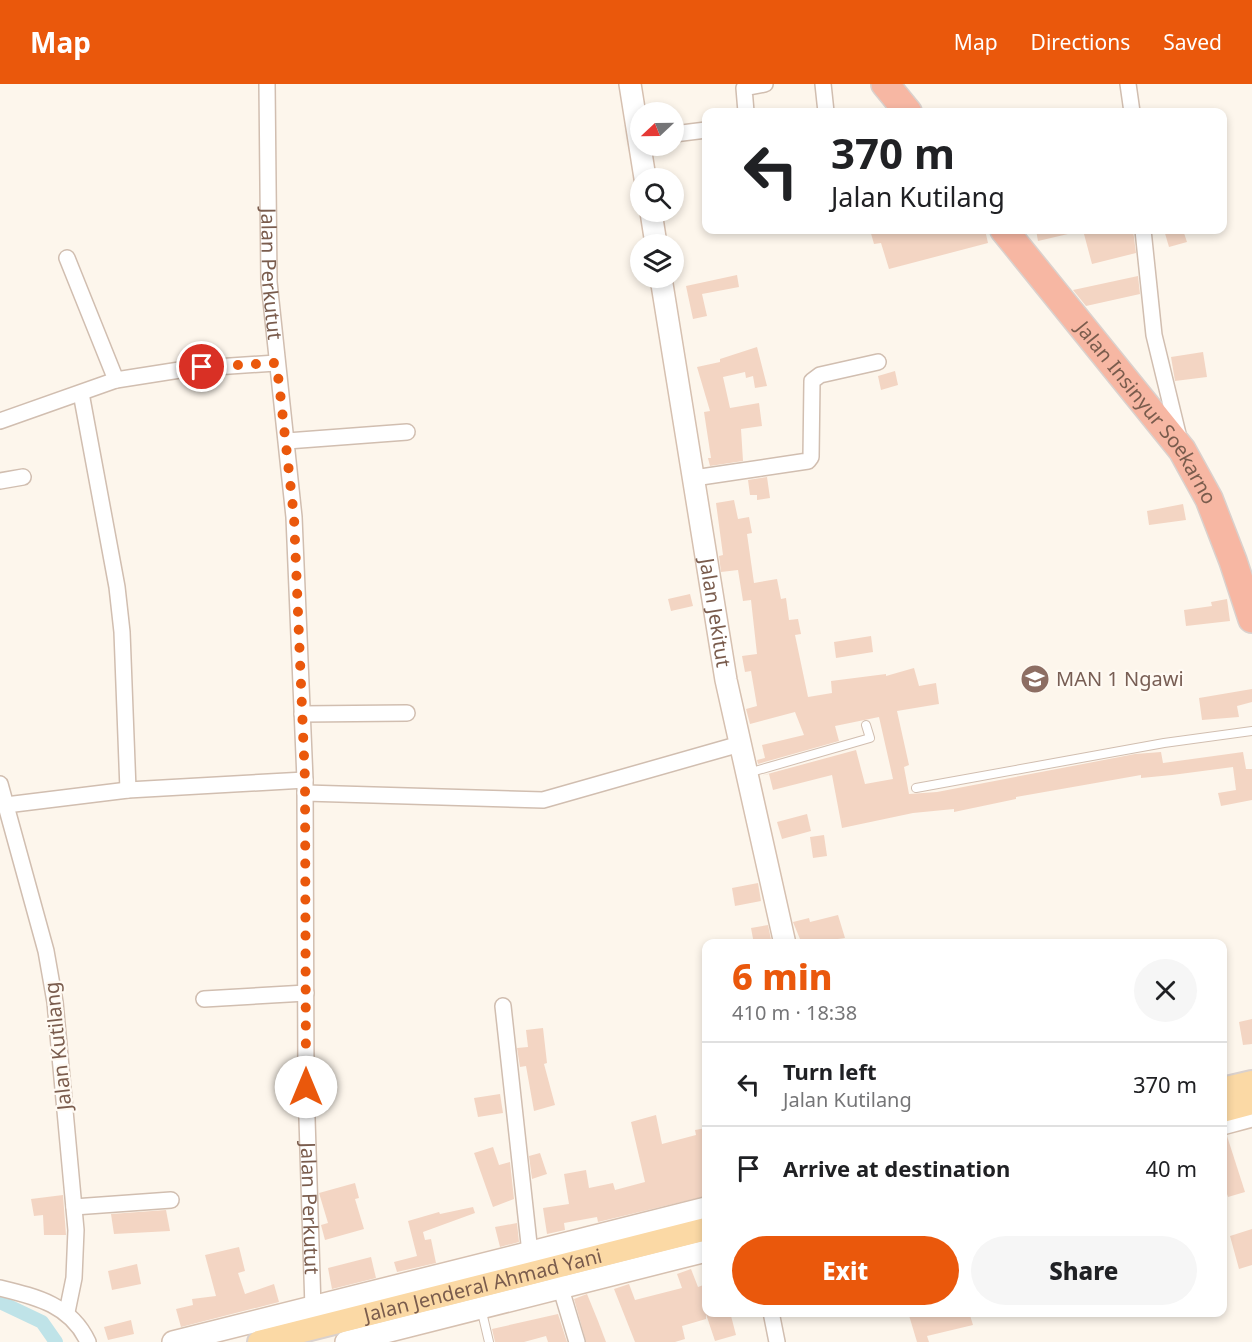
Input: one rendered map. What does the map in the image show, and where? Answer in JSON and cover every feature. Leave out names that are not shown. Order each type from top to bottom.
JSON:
[{"type":"highway","points":[[885,84],[905,108]]},
{"type":"highway","name":"Jalan Insinyur Soekarno","points":[[1007,234],[1182,450],[1209,499],[1252,619]]},
{"type":"main road","points":[[1227,1088],[1252,1082]]},
{"type":"main road","points":[[1227,1110],[1252,1103]]},
{"type":"main road","name":"Jalan Jenderal Ahmad Yani","points":[[259,1342],[315,1318],[344,1336],[544,1271],[702,1230]]},
{"type":"street","name":"Jalan Perkutut","points":[[267,84],[269,282],[294,517],[305,786],[306,993],[315,1318]]},
{"type":"street","points":[[630,84],[633,102]]},
{"type":"street","points":[[746,108],[744,88],[765,84]]},
{"type":"street","points":[[823,84],[826,108]]},
{"type":"street","points":[[1128,84],[1131,108]]},
{"type":"street","points":[[684,133],[702,130]]},
{"type":"street","points":[[1143,234],[1154,335],[1182,450]]},
{"type":"street","points":[[67,258],[116,380]]},
{"type":"street","name":"Jalan Jekitut","points":[[664,288],[726,680],[783,939]]},
{"type":"street","points":[[694,478],[808,461],[811,457],[812,381],[820,375],[878,362]]},
{"type":"street","points":[[0,421],[116,380],[186,369],[276,363]]},
{"type":"street","points":[[81,393],[118,598],[124,663],[128,790]]},
{"type":"street","points":[[287,441],[407,432]]},
{"type":"street","points":[[0,481],[23,477]]},
{"type":"street","points":[[302,714],[407,712]]},
{"type":"street","points":[[6,805],[128,790],[305,786],[543,800],[740,744]]},
{"type":"street","name":"Jalan Kutilang","points":[[0,784],[46,951],[55,1002],[74,1207],[74,1278],[67,1312]]},
{"type":"street","points":[[204,999],[306,993]]},
{"type":"street","points":[[503,1006],[544,1271],[578,1342]]},
{"type":"street","points":[[1227,1077],[1252,1072]]},
{"type":"street","points":[[1227,1123],[1252,1116]]},
{"type":"street","points":[[74,1207],[171,1200]]},
{"type":"street","points":[[344,1336],[481,1308],[544,1271],[702,1210]]},
{"type":"street","points":[[173,1342],[315,1318],[544,1271],[702,1251]]},
{"type":"street","points":[[0,1288],[34,1296],[67,1312],[88,1342]]},
{"type":"street","points":[[772,1317],[777,1342]]},
{"type":"lane","points":[[747,773],[870,738],[866,724]]},
{"type":"lane","points":[[916,788],[1164,743],[1252,731]]},
{"type":"lane","points":[[481,1308],[489,1342]]},
{"type":"building","points":[[871,234],[986,234],[988,243],[889,269],[881,243],[874,244]]},
{"type":"building","points":[[1037,234],[1068,234],[1038,241]]},
{"type":"building","points":[[1084,234],[1134,234],[1136,253],[1092,264]]},
{"type":"building","points":[[1165,234],[1184,234],[1187,242],[1169,247]]},
{"type":"building","points":[[737,275],[739,287],[702,294],[707,316],[693,319],[686,286]]},
{"type":"building","points":[[1138,276],[1140,294],[1086,306],[1073,290]]},
{"type":"building","points":[[757,347],[767,386],[755,388],[753,376],[746,378],[745,372],[723,377],[730,408],[759,403],[762,426],[741,429],[743,461],[710,466],[708,458],[711,458],[704,412],[710,411],[697,367],[720,362],[720,359]]},
{"type":"building","points":[[1203,352],[1207,377],[1175,381],[1171,357]]},
{"type":"building","points":[[895,371],[898,385],[881,390],[878,376]]},
{"type":"building","points":[[767,477],[770,498],[757,500],[757,495],[750,495],[748,480]]},
{"type":"building","points":[[734,500],[738,519],[749,517],[752,533],[747,534],[754,583],[777,579],[781,599],[786,598],[789,620],[798,619],[801,634],[795,635],[808,697],[832,693],[831,681],[886,674],[886,676],[914,668],[919,686],[936,683],[939,704],[897,711],[909,765],[904,767],[909,794],[937,792],[1135,754],[1161,752],[1163,763],[1243,752],[1246,769],[1252,769],[1252,800],[1221,806],[1218,793],[1236,790],[1233,767],[1141,778],[1141,775],[1016,797],[1016,799],[954,812],[954,809],[913,813],[842,828],[832,775],[773,790],[769,774],[760,776],[856,750],[865,784],[893,779],[879,717],[835,726],[839,741],[758,764],[757,760],[765,758],[762,745],[804,735],[795,712],[750,724],[746,709],[757,706],[751,671],[745,672],[742,656],[757,654],[751,600],[743,601],[738,570],[721,572],[719,556],[723,555],[716,503]]},
{"type":"building","points":[[1183,504],[1186,520],[1149,525],[1147,511]]},
{"type":"building","points":[[690,594],[693,606],[671,611],[668,599]]},
{"type":"building","points":[[1227,599],[1230,621],[1186,626],[1184,610],[1212,606],[1211,602]]},
{"type":"building","points":[[871,636],[873,652],[836,658],[834,642]]},
{"type":"building","points":[[1252,689],[1252,702],[1237,706],[1239,717],[1202,720],[1199,698]]},
{"type":"building","points":[[807,814],[811,831],[782,839],[777,822]]},
{"type":"building","points":[[824,835],[827,856],[813,858],[810,837]]},
{"type":"building","points":[[758,883],[761,901],[735,906],[732,888]]},
{"type":"building","points":[[838,915],[845,938],[800,939],[793,922],[809,918],[810,922]]},
{"type":"building","points":[[768,925],[771,939],[753,939],[751,928]]},
{"type":"building","points":[[1252,1019],[1252,1044],[1243,1045],[1239,1022]]},
{"type":"building","points":[[543,1028],[547,1063],[544,1064],[555,1105],[534,1111],[526,1066],[520,1067],[517,1048],[528,1047],[526,1030]]},
{"type":"building","points":[[500,1094],[503,1113],[478,1117],[474,1098]]},
{"type":"building","points":[[656,1115],[662,1144],[696,1135],[695,1130],[702,1129],[702,1197],[598,1222],[597,1217],[564,1223],[565,1230],[547,1234],[543,1208],[569,1204],[564,1174],[586,1170],[589,1188],[613,1183],[615,1190],[645,1182],[631,1122]]},
{"type":"building","points":[[1227,1136],[1245,1192],[1228,1197],[1227,1194]]},
{"type":"building","points":[[493,1147],[499,1165],[510,1162],[514,1199],[493,1207],[474,1153]]},
{"type":"building","points":[[540,1153],[547,1174],[532,1179],[529,1156]]},
{"type":"building","points":[[355,1183],[359,1198],[355,1199],[364,1229],[325,1240],[321,1225],[328,1223],[319,1193]]},
{"type":"building","points":[[63,1195],[66,1235],[44,1235],[43,1215],[34,1216],[31,1199]]},
{"type":"building","points":[[473,1207],[475,1213],[423,1232],[425,1240],[431,1239],[436,1263],[397,1272],[394,1262],[417,1256],[408,1221],[439,1212],[440,1214]]},
{"type":"building","points":[[166,1210],[170,1231],[114,1234],[111,1214]]},
{"type":"building","points":[[517,1223],[519,1242],[500,1247],[495,1227]]},
{"type":"building","points":[[1252,1229],[1252,1265],[1239,1269],[1230,1236]]},
{"type":"building","points":[[239,1247],[245,1271],[238,1273],[245,1294],[274,1284],[279,1302],[181,1327],[176,1309],[193,1305],[192,1299],[216,1296],[205,1255]]},
{"type":"building","points":[[371,1257],[376,1278],[332,1289],[328,1268]]},
{"type":"building","points":[[137,1264],[141,1284],[112,1290],[108,1271]]},
{"type":"building","points":[[691,1269],[698,1287],[702,1286],[702,1317],[706,1319],[682,1326],[685,1339],[675,1342],[635,1342],[614,1289],[629,1284],[635,1300],[682,1288],[677,1274]]},
{"type":"building","points":[[587,1294],[606,1342],[586,1342],[574,1299]]},
{"type":"building","points":[[558,1314],[567,1342],[548,1342],[546,1336],[524,1342],[495,1342],[492,1329]]},
{"type":"building","points":[[707,1317],[731,1317],[736,1335],[715,1341]]},
{"type":"building","points":[[910,1317],[971,1317],[973,1325],[927,1336],[929,1342],[917,1342]]},
{"type":"building","points":[[131,1320],[134,1334],[108,1340],[104,1327]]},
{"type":"waterway","points":[[0,1302],[42,1322],[56,1342]]},
{"type":"place","name":"MAN 1 Ngawi","points":[[1035,679]]},
{"type":"route","points":[[202,367],[276,363],[279,383],[294,517],[305,780],[306,1087]]}]
